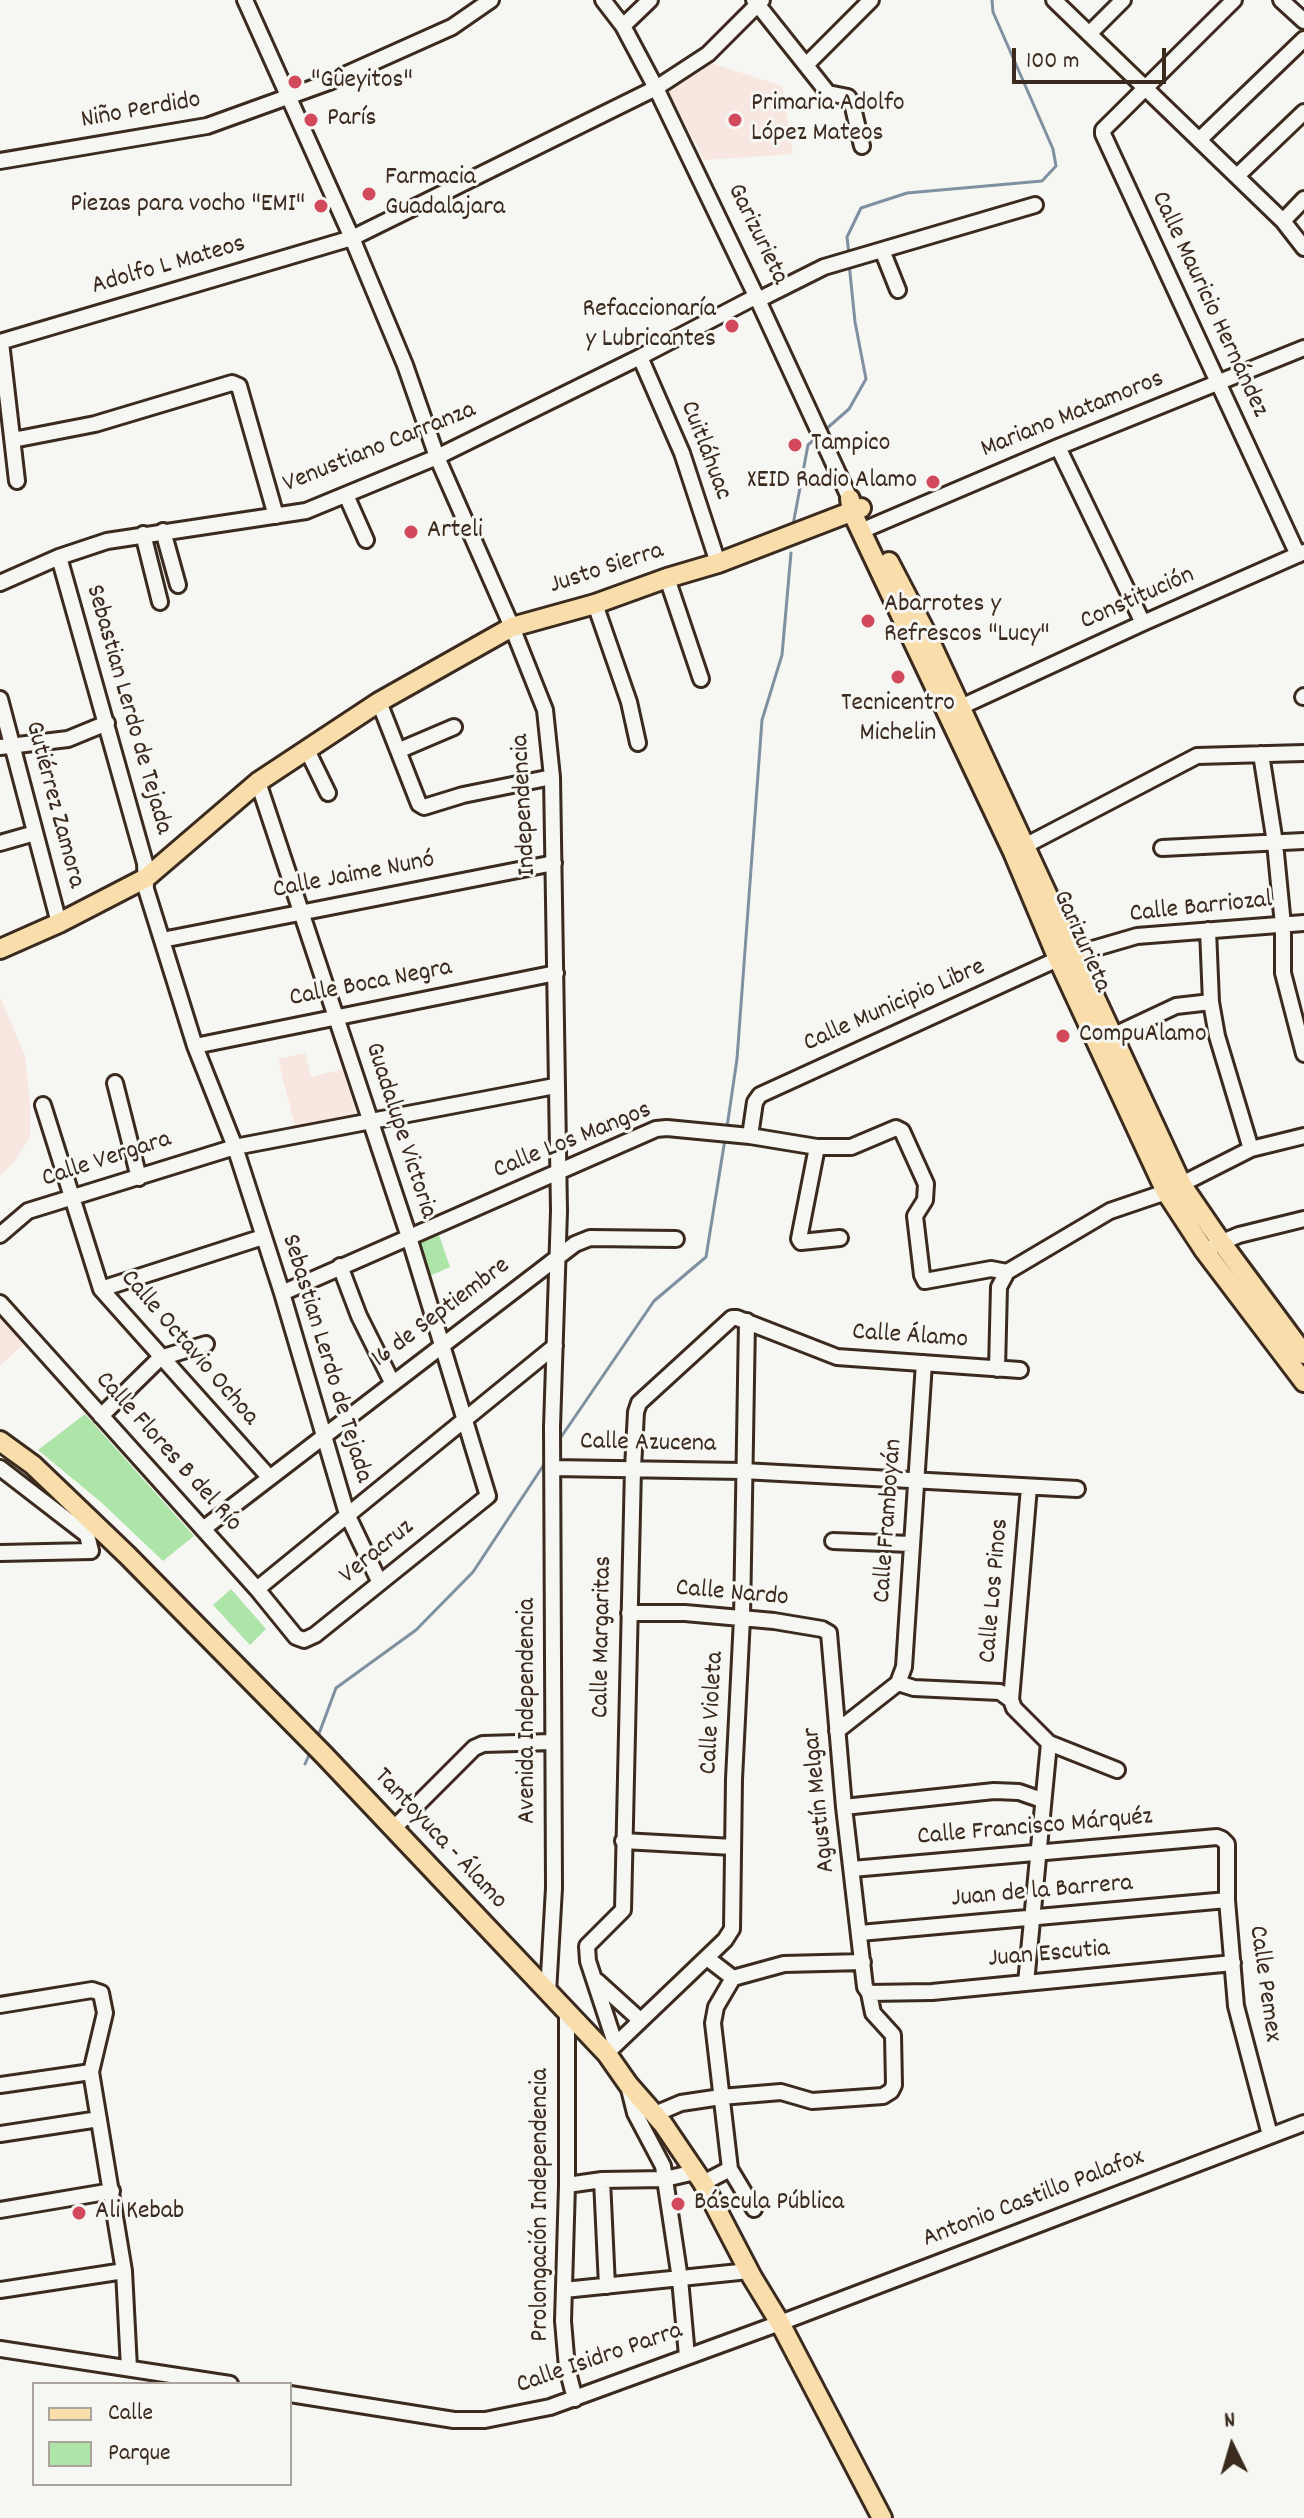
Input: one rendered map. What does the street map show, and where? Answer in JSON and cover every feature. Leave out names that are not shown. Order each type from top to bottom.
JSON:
[{"type":"main road","name":"Justo Sierra","points":[[0,949],[59,923],[146,878],[258,782],[379,702],[512,627],[595,604],[718,563],[854,506]]},
{"type":"main road","name":"Garizurieta","points":[[854,506],[954,710],[1174,1188],[1271,1340],[1304,1382]]},
{"type":"main road","name":"Garizurieta","points":[[1067,956],[1112,1036],[1174,1188]]},
{"type":"main road","name":"Garizurieta","points":[[1212,1246],[1297,1334],[1304,1354]]},
{"type":"main road","name":"Tantoyuca - Álamo","points":[[0,1441],[33,1465],[324,1755],[548,1993],[611,2049],[628,2084],[655,2114],[699,2177],[882,2518]]},
{"type":"street","name":"Independencia","points":[[247,0],[352,238],[405,365],[437,457],[545,710],[552,777],[558,1173],[552,1427]]},
{"type":"street","name":"Niño Perdido","points":[[0,161],[207,126],[288,98],[452,27],[491,0]]},
{"type":"street","name":"Garizurieta","points":[[603,0],[623,26],[656,88],[854,506]]},
{"type":"street","points":[[623,26],[650,0]]},
{"type":"street","points":[[806,65],[871,0]]},
{"type":"street","points":[[1054,0],[1283,221],[1304,248]]},
{"type":"street","points":[[1089,34],[1123,0]]},
{"type":"street","points":[[1147,87],[1234,0]]},
{"type":"street","points":[[1281,0],[1304,21]]},
{"type":"street","points":[[758,1],[828,93],[848,97],[862,146]]},
{"type":"street","name":"Adolfo L Mateos","points":[[0,342],[352,238],[656,88],[708,54],[758,1]]},
{"type":"street","points":[[1199,140],[1304,39]]},
{"type":"street","name":"Calle Mauricio Hernández","points":[[1147,87],[1103,130],[1103,134],[1217,383],[1301,554]]},
{"type":"street","points":[[1237,176],[1304,112]]},
{"type":"street","points":[[1283,221],[1304,199]]},
{"type":"street","name":"Venustiano Carranza","points":[[0,583],[59,557],[107,541],[306,511],[437,457],[824,267],[1035,205]]},
{"type":"street","points":[[882,250],[898,290]]},
{"type":"street","points":[[0,342],[17,481]]},
{"type":"street","name":"Mariano Matamoros","points":[[866,529],[1058,447],[1304,348]]},
{"type":"street","name":"Cuitláhuac","points":[[640,357],[682,453],[718,563]]},
{"type":"street","points":[[12,436],[18,439],[95,424],[232,383],[239,386],[276,516]]},
{"type":"street","points":[[1058,447],[1143,623]]},
{"type":"street","points":[[346,495],[366,540]]},
{"type":"street","points":[[163,531],[178,585]]},
{"type":"street","points":[[143,534],[160,602]]},
{"type":"street","name":"Constitución","points":[[954,710],[1301,554]]},
{"type":"street","name":"Sebastian Lerdo de Tejada","points":[[59,557],[145,863],[146,889],[195,1046],[235,1147],[347,1514],[379,1581]]},
{"type":"street","points":[[667,578],[701,679]]},
{"type":"street","points":[[595,604],[629,702],[638,743]]},
{"type":"street","name":"Gutiérrez Zamora","points":[[0,699],[6,745],[35,833],[59,923]]},
{"type":"street","points":[[379,702],[419,804],[424,807],[463,795],[552,777]]},
{"type":"street","points":[[6,745],[68,739],[107,723]]},
{"type":"street","points":[[400,750],[454,727]]},
{"type":"street","points":[[307,750],[328,793]]},
{"type":"street","points":[[1019,849],[1197,756],[1304,753]]},
{"type":"street","points":[[1261,754],[1275,843],[1283,925],[1283,973],[1304,1054]]},
{"type":"street","name":"Guadalupe Victoria","points":[[258,782],[409,1237],[488,1496]]},
{"type":"street","points":[[0,843],[35,833]]},
{"type":"street","points":[[1162,848],[1304,841]]},
{"type":"street","name":"Calle Jaime Nunó","points":[[162,940],[554,863]]},
{"type":"street","name":"Calle Barriozal","points":[[1067,956],[1137,936],[1304,923]]},
{"type":"street","points":[[1208,930],[1211,1002],[1217,1036],[1251,1149]]},
{"type":"street","name":"Calle Municipio Libre","points":[[746,1136],[755,1102],[760,1095],[1067,956]]},
{"type":"street","name":"Calle Boca Negra","points":[[195,1046],[556,973]]},
{"type":"street","points":[[1112,1036],[1176,1006],[1211,1002]]},
{"type":"street","points":[[115,1083],[139,1178]]},
{"type":"street","name":"Calle Vergara","points":[[0,1235],[28,1211],[235,1147],[555,1086]]},
{"type":"street","name":"Calle Octavio Ochoa","points":[[43,1105],[101,1289],[269,1477]]},
{"type":"street","name":"Calle Los Mangos","points":[[282,1293],[656,1129],[667,1128],[817,1147],[851,1147],[896,1128],[902,1131],[926,1184],[925,1200],[915,1216],[925,1281],[991,1269],[1007,1272]]},
{"type":"street","points":[[997,1369],[999,1287],[1007,1272],[1103,1214],[1174,1188],[1251,1149],[1304,1136]]},
{"type":"street","points":[[817,1147],[799,1239],[801,1242],[840,1238]]},
{"type":"street","points":[[1212,1246],[1304,1219]]},
{"type":"street","points":[[101,1289],[263,1237]]},
{"type":"street","name":"16 de Septiembre","points":[[203,1529],[558,1255],[590,1238],[676,1239]]},
{"type":"street","points":[[340,1266],[359,1316],[392,1382]]},
{"type":"street","name":"Calle Flores B del Río","points":[[0,1303],[257,1589],[296,1637]]},
{"type":"street","name":"Calle Álamo","points":[[732,1318],[747,1321],[837,1357],[1020,1370]]},
{"type":"street","name":"Calle Margaritas","points":[[611,2049],[597,1981],[588,1961],[587,1946],[623,1910],[636,1412],[639,1403],[732,1318]]},
{"type":"street","name":"Calle Violeta","points":[[611,2049],[707,1958],[732,1929],[747,1321]]},
{"type":"street","points":[[1271,1340],[1297,1334]]},
{"type":"street","points":[[101,1416],[160,1358],[206,1344]]},
{"type":"street","points":[[257,1589],[555,1346]]},
{"type":"street","name":"Calle Framboyán","points":[[898,1683],[904,1667],[924,1363]]},
{"type":"street","name":"Avenida Independencia","points":[[548,1993],[554,1888],[552,1427]]},
{"type":"street","name":"Calle Azucena","points":[[552,1464],[1077,1489]]},
{"type":"street","points":[[0,1468],[87,1535],[91,1551],[0,1553]]},
{"type":"street","name":"Calle Los Pinos","points":[[1011,1700],[1029,1487]]},
{"type":"street","name":"Veracruz","points":[[296,1637],[304,1640],[315,1635],[488,1496]]},
{"type":"street","points":[[833,1541],[911,1544]]},
{"type":"street","name":"Calle Nardo","points":[[629,1613],[685,1613],[774,1621],[822,1629],[829,1633]]},
{"type":"street","name":"Agustín Melgar","points":[[721,2097],[781,2092],[812,2101],[883,2096],[894,2085],[893,2035],[873,2013],[865,1987],[844,1807],[829,1633]]},
{"type":"street","points":[[837,1731],[898,1683],[914,1688],[989,1690],[1000,1692],[1011,1700],[1014,1708],[1049,1743],[1117,1770]]},
{"type":"street","points":[[393,1829],[474,1748],[483,1744],[552,1742]]},
{"type":"street","points":[[1026,1983],[1049,1743]]},
{"type":"street","points":[[844,1807],[994,1791],[1019,1792],[1042,1800]]},
{"type":"street","name":"Calle Francisco Márquéz","points":[[852,1869],[1222,1839]]},
{"type":"street","name":"Calle Pemex","points":[[1222,1839],[1227,1844],[1227,1900],[1236,2006],[1270,2135]]},
{"type":"street","points":[[623,1841],[733,1847]]},
{"type":"street","name":"Juan de la Barrera","points":[[860,1933],[1227,1900]]},
{"type":"street","points":[[707,1958],[733,1978]]},
{"type":"street","points":[[754,2209],[730,2169],[713,2023],[716,2007],[733,1978],[784,1964],[863,1962]]},
{"type":"street","name":"Juan Escutia","points":[[869,1993],[932,1992],[1233,1963]]},
{"type":"street","points":[[597,1981],[640,2020]]},
{"type":"street","points":[[0,2005],[92,1990],[101,1993],[105,2013],[91,2072],[124,2271],[129,2368]]},
{"type":"street","name":"Prolongación Independencia","points":[[567,2010],[564,2344],[575,2399]]},
{"type":"street","points":[[0,2085],[91,2072]]},
{"type":"street","points":[[628,2084],[635,2113],[663,2166],[680,2279],[687,2356]]},
{"type":"street","points":[[655,2114],[681,2103],[721,2097]]},
{"type":"street","points":[[0,2134],[99,2119]]},
{"type":"street","name":"Antonio Castillo Palafox","points":[[780,2323],[1304,2123]]},
{"type":"street","points":[[567,2185],[602,2180],[699,2177],[730,2169]]},
{"type":"street","points":[[602,2180],[607,2286]]},
{"type":"street","points":[[0,2210],[112,2191]]},
{"type":"street","points":[[0,2290],[124,2271]]},
{"type":"street","points":[[564,2290],[749,2271]]},
{"type":"street","name":"Calle Isidro Parra","points":[[292,2394],[454,2420],[485,2420],[575,2399],[780,2323]]},
{"type":"street","points":[[0,2349],[217,2382]]},
{"type":"shaded area","name":"Primaria Adolfo López Mateos","points":[[708,62],[782,86],[793,154],[704,160],[666,87]]},
{"type":"shaded area","points":[[0,997],[25,1056],[30,1136],[17,1158],[0,1176]]},
{"type":"shaded area","points":[[305,1053],[311,1077],[343,1069],[356,1114],[295,1126],[278,1059]]},
{"type":"shaded area","points":[[0,1312],[26,1342],[0,1366]]},
{"type":"green space","points":[[439,1235],[450,1267],[425,1278],[415,1245]]},
{"type":"green space","points":[[85,1414],[194,1536],[163,1561],[102,1503],[38,1450]]},
{"type":"green space","points":[[231,1589],[266,1629],[250,1645],[213,1605]]},
{"type":"waterway","points":[[849,255],[847,237],[861,208],[907,193],[1042,181],[1056,166],[1053,149],[993,12],[992,0]]},
{"type":"waterway","points":[[825,430],[849,409],[866,379],[855,322],[849,263]]},
{"type":"waterway","points":[[793,525],[808,445],[816,438]]},
{"type":"waterway","points":[[727,1127],[737,1059],[762,720],[782,655],[791,553]]},
{"type":"waterway","points":[[557,1443],[654,1301],[706,1257],[725,1139]]},
{"type":"waterway","points":[[317,1739],[336,1688],[416,1630],[473,1572],[547,1460]]},
{"type":"waterway","points":[[305,1764],[310,1753]]},
{"type":"place","name":"\"Gûeyitos\"","points":[[295,82]]},
{"type":"place","name":"París","points":[[311,120]]},
{"type":"place","name":"Primaria Adolfo López Mateos","points":[[735,120]]},
{"type":"place","name":"Farmacia Guadalajara","points":[[369,194]]},
{"type":"place","name":"Piezas para vocho \"EMI\"","points":[[321,206]]},
{"type":"place","name":"Refaccionaría y Lubricantes","points":[[732,326]]},
{"type":"place","name":"Tampico","points":[[795,445]]},
{"type":"place","name":"XEID Radio Alamo","points":[[933,482]]},
{"type":"place","name":"Arteli","points":[[411,532]]},
{"type":"place","name":"Abarrotes y Refrescos \"Lucy\"","points":[[868,621]]},
{"type":"place","name":"Tecnicentro Michelin","points":[[898,677]]},
{"type":"place","name":"CompuAlamo","points":[[1063,1036]]},
{"type":"place","name":"Báscula Pública","points":[[678,2204]]},
{"type":"place","name":"Ali Kebab","points":[[79,2213]]}]
